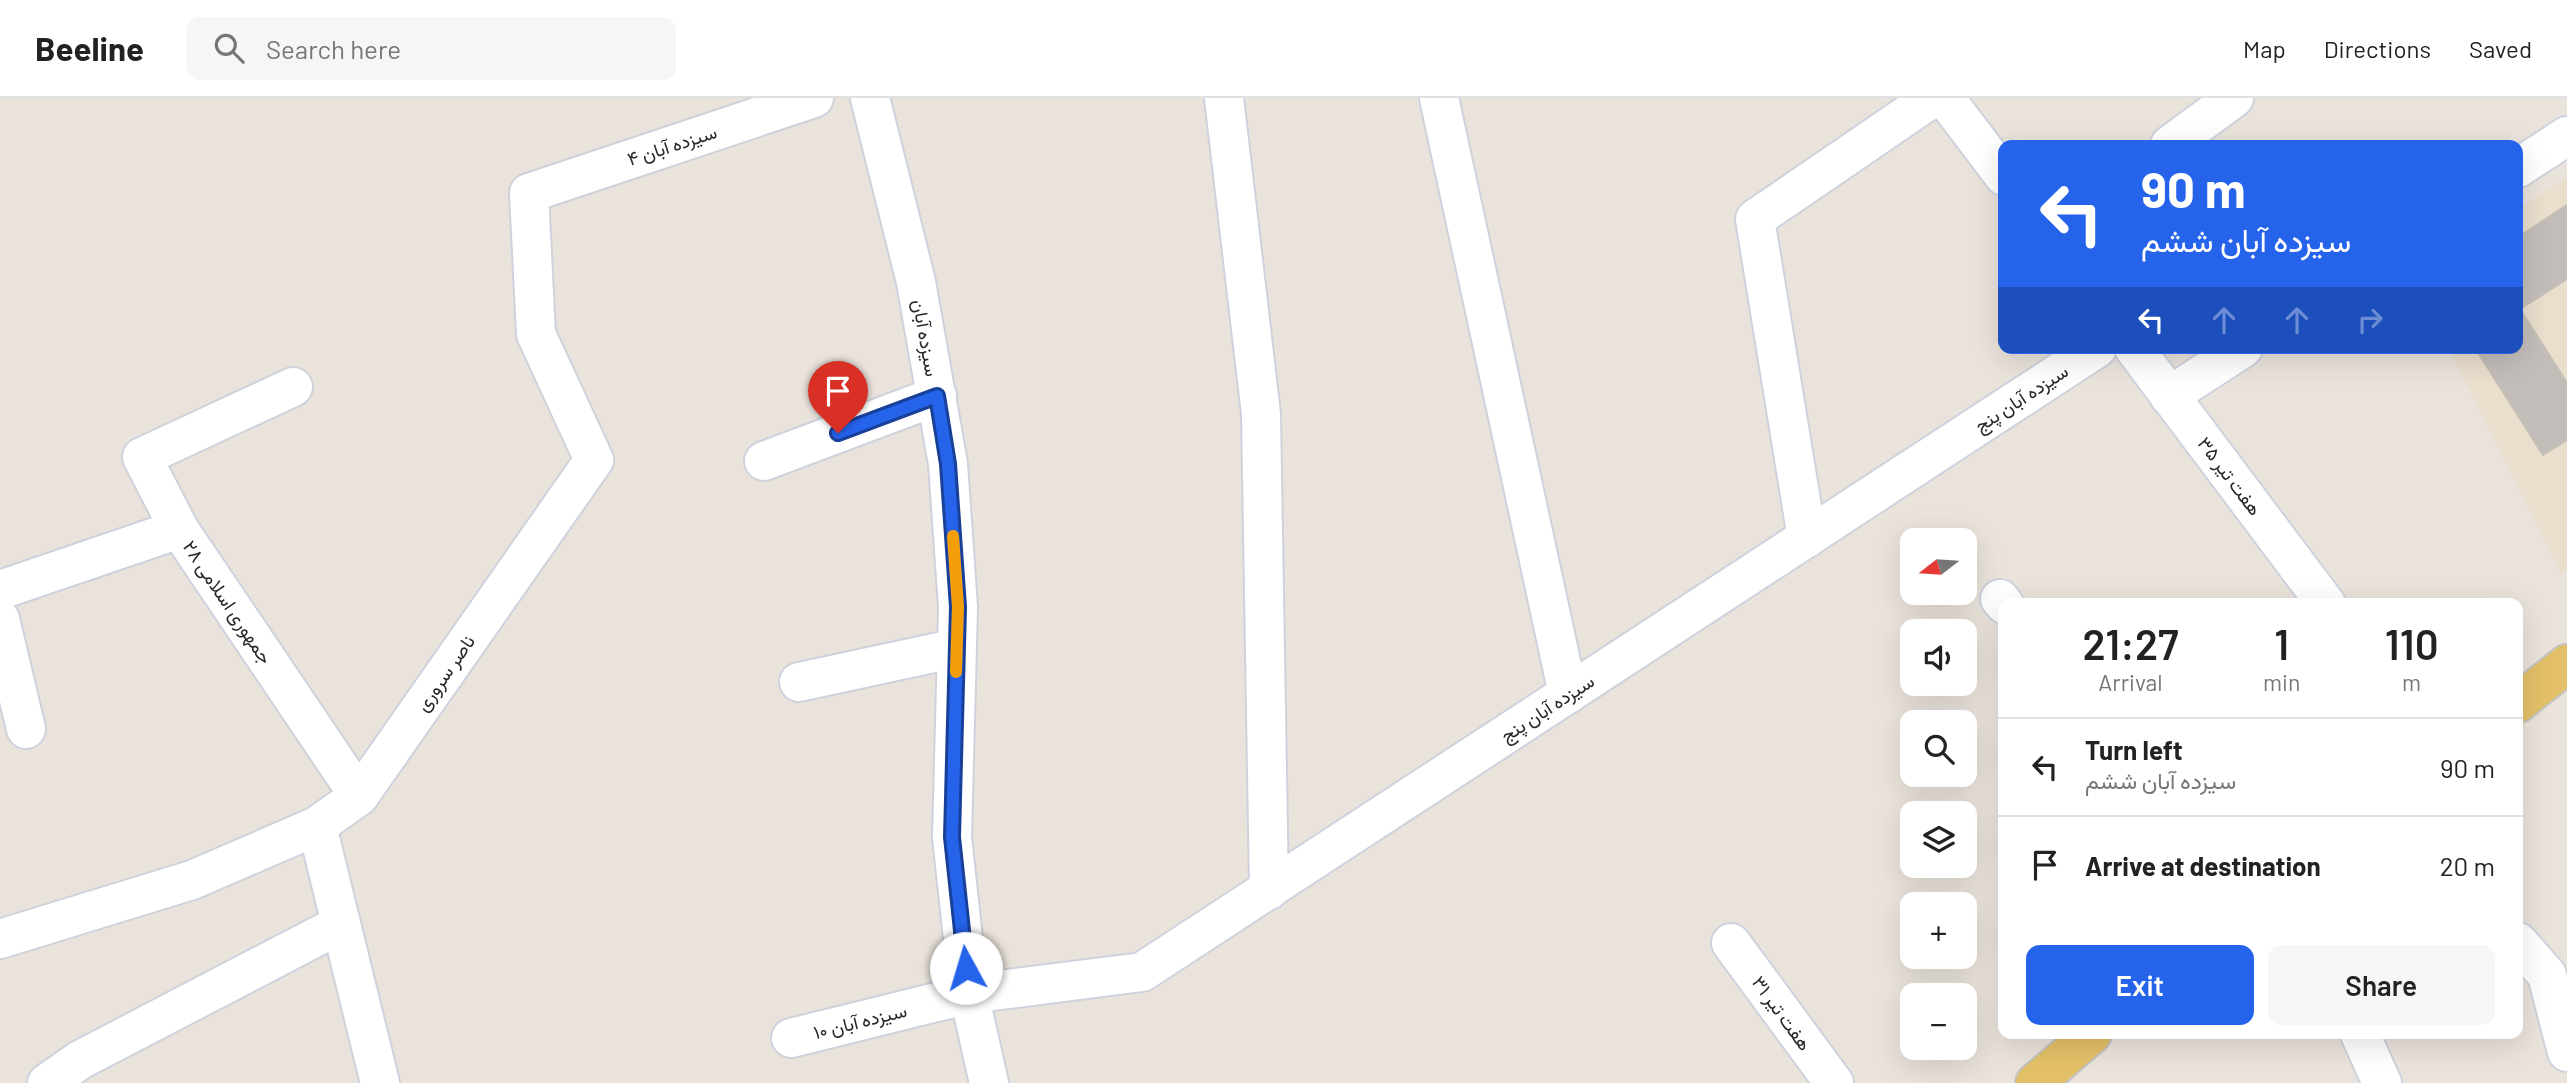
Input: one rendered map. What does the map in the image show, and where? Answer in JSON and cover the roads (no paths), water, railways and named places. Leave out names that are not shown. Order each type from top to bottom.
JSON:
[{"type":"main road","points":[[2523,699],[2567,664]]},
{"type":"main road","points":[[2035,1083],[2086,1039]]},
{"type":"street","name":"سیزده آبان ۴","points":[[530,193],[814,98]]},
{"type":"street","name":"سیزده آبان","points":[[870,98],[916,282],[948,464],[958,607],[952,837],[969,993],[989,1083]]},
{"type":"street","points":[[1224,98],[1261,414],[1269,890]]},
{"type":"street","points":[[1439,98],[1568,694]]},
{"type":"street","points":[[1807,538],[1755,219],[1931,98]]},
{"type":"street","points":[[1945,98],[1998,168]]},
{"type":"street","points":[[2177,140],[2234,98]]},
{"type":"street","points":[[2523,165],[2567,136]]},
{"type":"street","name":"ناصر سروری","points":[[0,939],[192,880],[317,826],[359,796],[594,460],[536,334],[530,193]]},
{"type":"street","name":"سیزده آبان پنج","points":[[969,993],[1142,972],[2088,354]]},
{"type":"street","name":"هفت تیر ۳۵","points":[[2138,354],[2321,598]]},
{"type":"street","points":[[2169,396],[2233,354]]},
{"type":"street","points":[[179,529],[142,457],[293,387]]},
{"type":"street","points":[[764,461],[937,396]]},
{"type":"street","name":"جمهوری اسلامی ۲۸","points":[[0,590],[179,529],[359,796]]},
{"type":"street","points":[[0,619],[26,729]]},
{"type":"street","points":[[799,682],[957,648]]},
{"type":"street","points":[[317,826],[380,1083]]},
{"type":"street","points":[[47,1083],[80,1060],[341,924]]},
{"type":"street","name":"هفت تیر ۳۱","points":[[1731,943],[1833,1083]]},
{"type":"street","points":[[2523,948],[2547,975],[2567,1052]]},
{"type":"street","name":"سیزده آبان ۱۰","points":[[791,1038],[969,993]]},
{"type":"street","points":[[2362,1039],[2382,1083]]}]
